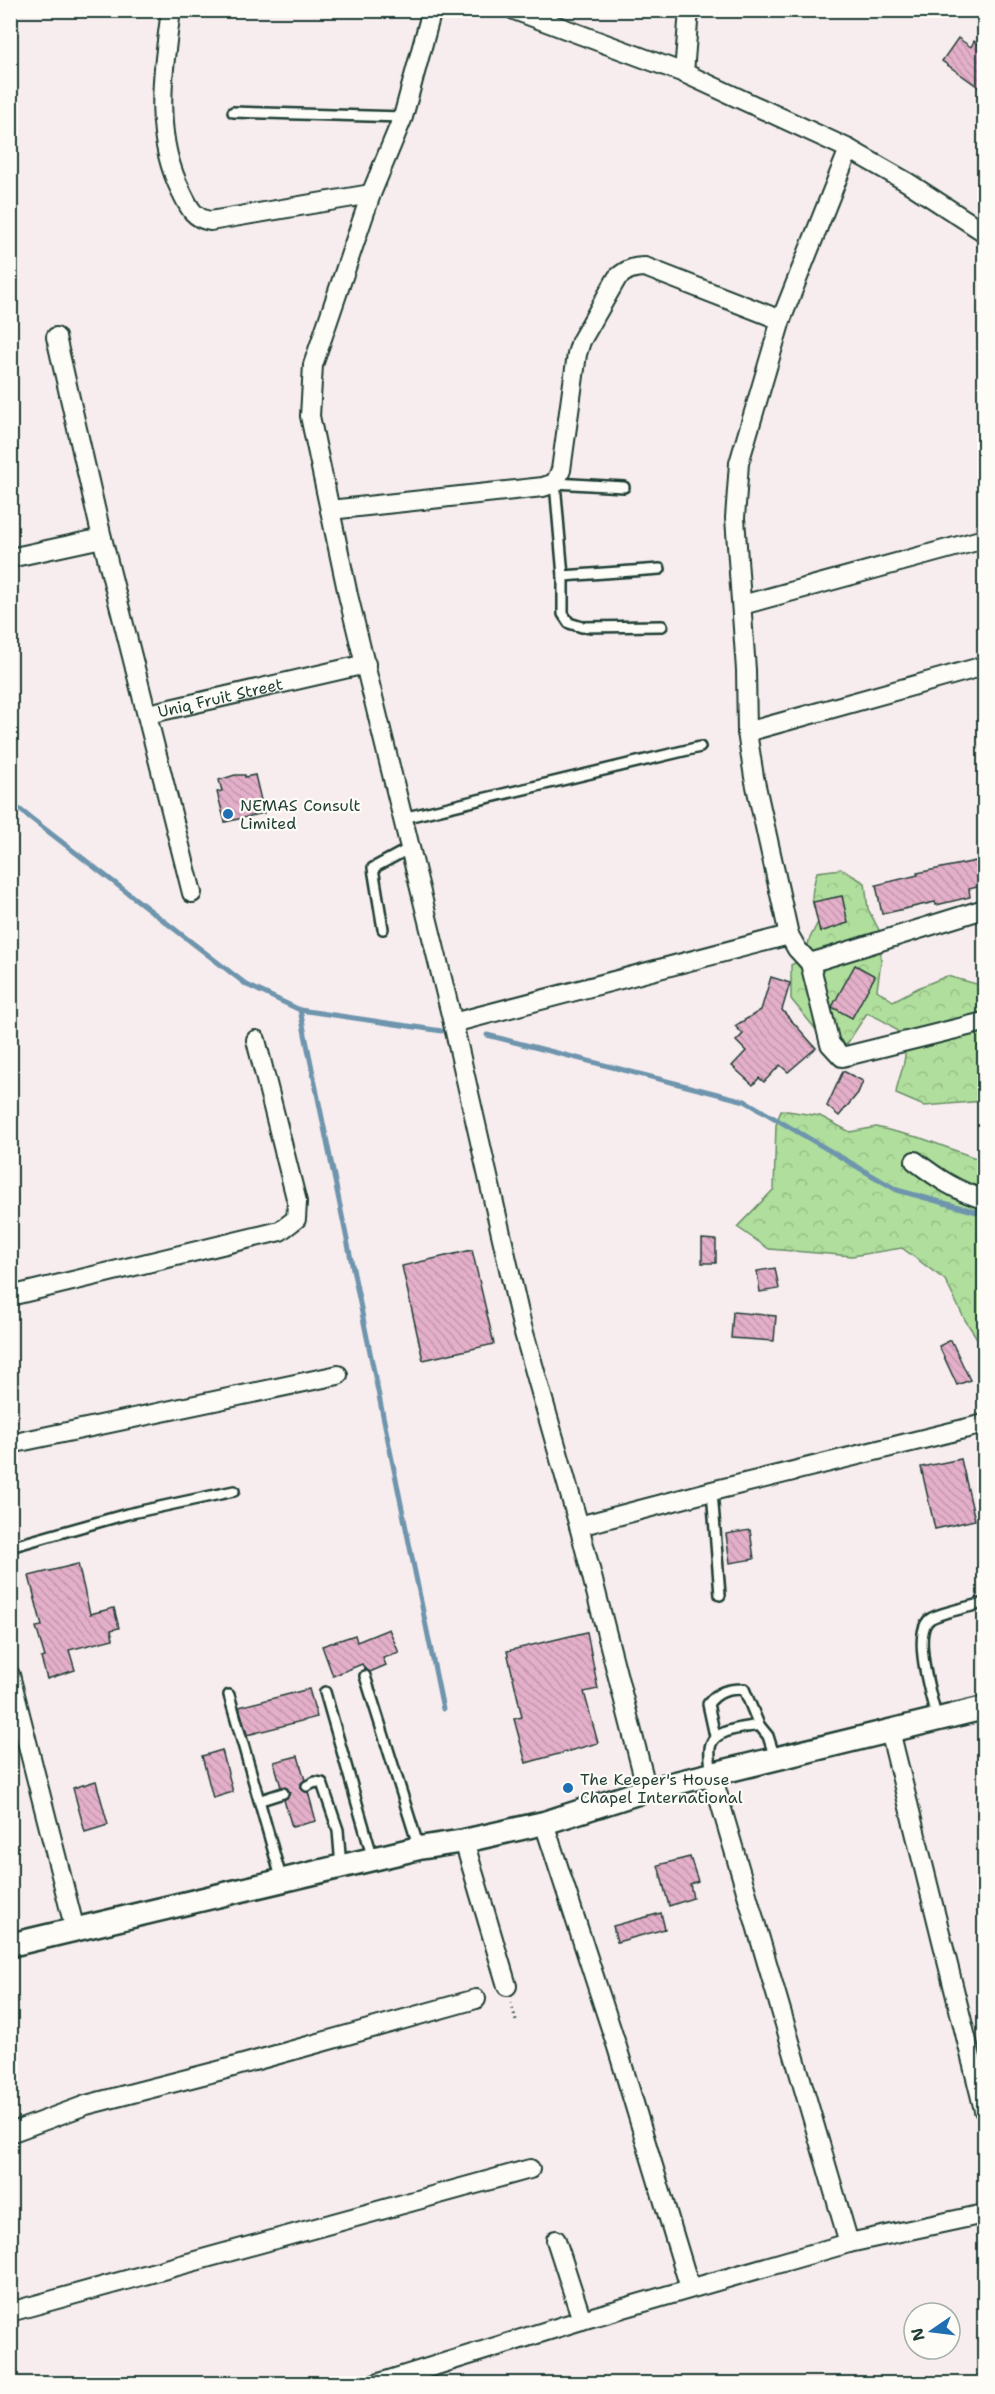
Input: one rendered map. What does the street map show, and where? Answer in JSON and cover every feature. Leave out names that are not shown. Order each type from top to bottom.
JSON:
[{"type":"street","points":[[171,10],[161,94],[164,136],[168,163],[191,211],[201,219],[210,221],[371,194]]},
{"type":"street","points":[[432,10],[403,117],[371,194],[313,365],[310,416],[330,510],[453,1023],[522,1326],[579,1526],[647,1790]]},
{"type":"street","points":[[513,10],[684,73],[849,149],[907,182],[984,232]]},
{"type":"street","points":[[684,73],[689,10]]},
{"type":"street","points":[[849,149],[781,320],[739,463],[735,518],[742,605],[747,732],[754,777],[789,935],[797,949],[810,963],[830,1044],[842,1057],[984,1022]]},
{"type":"street","points":[[330,510],[543,487],[555,483],[561,470],[579,348],[617,278],[626,270],[645,267],[781,320]]},
{"type":"street","points":[[57,337],[102,538],[148,714]]},
{"type":"street","points":[[10,558],[102,538]]},
{"type":"street","points":[[742,605],[984,539]]},
{"type":"street","name":"Uniq Fruit Street","points":[[192,893],[148,714],[366,664]]},
{"type":"street","points":[[747,732],[984,666]]},
{"type":"street","points":[[810,963],[984,909]]},
{"type":"street","points":[[453,1023],[789,935]]},
{"type":"street","points":[[10,1296],[280,1231],[296,1219],[297,1202],[256,1040]]},
{"type":"street","points":[[915,1161],[940,1180],[965,1194],[984,1199]]},
{"type":"street","points":[[10,1444],[339,1375]]},
{"type":"street","points":[[579,1526],[984,1424]]},
{"type":"street","points":[[10,1675],[75,1930]]},
{"type":"street","points":[[10,1945],[419,1848],[464,1841],[544,1823],[647,1790],[984,1708]]},
{"type":"street","points":[[891,1731],[984,2110]]},
{"type":"street","points":[[712,1775],[849,2243]]},
{"type":"street","points":[[544,1823],[617,2047],[690,2288]]},
{"type":"street","points":[[464,1841],[507,1986]]},
{"type":"street","points":[[10,2133],[86,2105],[222,2070],[476,1999]]},
{"type":"street","points":[[10,2312],[530,2169]]},
{"type":"street","points":[[376,2384],[582,2320],[849,2243],[984,2214]]},
{"type":"street","points":[[556,2240],[582,2320]]},
{"type":"lane","points":[[233,112],[403,117]]},
{"type":"lane","points":[[624,487],[555,483],[563,576],[563,614],[569,623],[582,627],[662,626]]},
{"type":"lane","points":[[563,576],[660,569]]},
{"type":"lane","points":[[403,818],[700,747]]},
{"type":"lane","points":[[384,929],[373,868],[410,848]]},
{"type":"lane","points":[[10,1547],[127,1514],[234,1491]]},
{"type":"lane","points":[[712,1491],[720,1595]]},
{"type":"lane","points":[[937,1720],[922,1650],[924,1627],[930,1618],[984,1603]]},
{"type":"lane","points":[[365,1677],[419,1848]]},
{"type":"lane","points":[[712,1775],[710,1745],[715,1736],[708,1704],[716,1694],[727,1690],[744,1689],[759,1725],[768,1736],[775,1760]]},
{"type":"lane","points":[[325,1692],[374,1859]]},
{"type":"lane","points":[[229,1695],[261,1800],[282,1881]]},
{"type":"lane","points":[[715,1736],[759,1725]]},
{"type":"lane","points":[[307,1786],[315,1782],[322,1783],[338,1830],[341,1867]]},
{"type":"lane","points":[[261,1800],[283,1793]]},
{"type":"green space","points":[[841,869],[865,883],[868,909],[880,932],[881,961],[877,990],[893,1001],[947,976],[984,986],[984,1101],[924,1106],[896,1094],[905,1051],[901,1037],[892,1026],[867,1013],[845,1047],[817,1031],[791,999],[791,965],[806,957],[809,940],[820,918],[812,902],[817,872]]},
{"type":"green space","points":[[781,1110],[820,1116],[850,1132],[876,1127],[921,1138],[984,1161],[984,1349],[965,1320],[945,1280],[902,1248],[852,1256],[769,1249],[737,1227],[774,1189],[776,1125]]},
{"type":"building","points":[[958,38],[971,47],[974,41],[984,48],[984,91],[942,61]]},
{"type":"building","points":[[235,775],[245,775],[245,777],[255,775],[264,813],[225,822],[217,792],[222,791],[219,780]]},
{"type":"building","points":[[976,861],[981,886],[969,889],[970,897],[882,914],[876,885],[918,875],[917,873]]},
{"type":"building","points":[[842,896],[848,923],[820,932],[813,902]]},
{"type":"building","points":[[855,965],[875,976],[852,1018],[832,1007]]},
{"type":"building","points":[[771,977],[790,983],[782,1010],[816,1048],[788,1072],[780,1065],[764,1082],[759,1078],[753,1085],[732,1066],[746,1051],[736,1041],[743,1034],[735,1026],[761,1010]]},
{"type":"building","points":[[843,1071],[863,1081],[858,1093],[839,1116],[827,1106]]},
{"type":"building","points":[[702,1239],[716,1240],[716,1263],[702,1263]]},
{"type":"building","points":[[472,1250],[494,1344],[423,1360],[402,1266]]},
{"type":"building","points":[[775,1268],[779,1289],[760,1292],[757,1271]]},
{"type":"building","points":[[733,1312],[776,1316],[774,1341],[731,1338]]},
{"type":"building","points":[[951,1340],[970,1380],[957,1385],[939,1346]]},
{"type":"building","points":[[961,1459],[975,1520],[935,1529],[921,1467]]},
{"type":"building","points":[[750,1530],[754,1559],[730,1563],[726,1534]]},
{"type":"building","points":[[78,1564],[90,1614],[114,1608],[119,1628],[111,1630],[113,1639],[69,1650],[75,1670],[47,1679],[41,1658],[45,1657],[36,1627],[42,1626],[29,1576]]},
{"type":"building","points":[[389,1629],[399,1653],[383,1658],[386,1665],[370,1672],[362,1664],[333,1676],[322,1646],[355,1635],[357,1642]]},
{"type":"building","points":[[587,1632],[598,1689],[584,1692],[598,1743],[526,1763],[514,1719],[522,1717],[507,1651]]},
{"type":"building","points":[[309,1689],[317,1717],[247,1735],[239,1707]]},
{"type":"building","points":[[222,1750],[233,1792],[213,1798],[202,1756]]},
{"type":"building","points":[[298,1756],[305,1780],[301,1783],[301,1788],[308,1792],[316,1821],[292,1827],[284,1800],[290,1792],[287,1788],[281,1787],[274,1762]]},
{"type":"building","points":[[96,1781],[108,1825],[85,1832],[73,1788]]},
{"type":"building","points":[[690,1857],[698,1881],[690,1884],[693,1898],[669,1906],[658,1865]]},
{"type":"building","points":[[661,1913],[665,1929],[617,1942],[613,1926]]},
{"type":"waterway","points":[[10,802],[247,985],[300,1010],[442,1031]]},
{"type":"waterway","points":[[300,1010],[443,1709]]},
{"type":"waterway","points":[[487,1035],[745,1101],[897,1190],[984,1214]]},
{"type":"place","name":"NEMAS Consult Limited","points":[[228,814]]},
{"type":"place","name":"The Keeper's House Chapel International","points":[[568,1788]]}]
